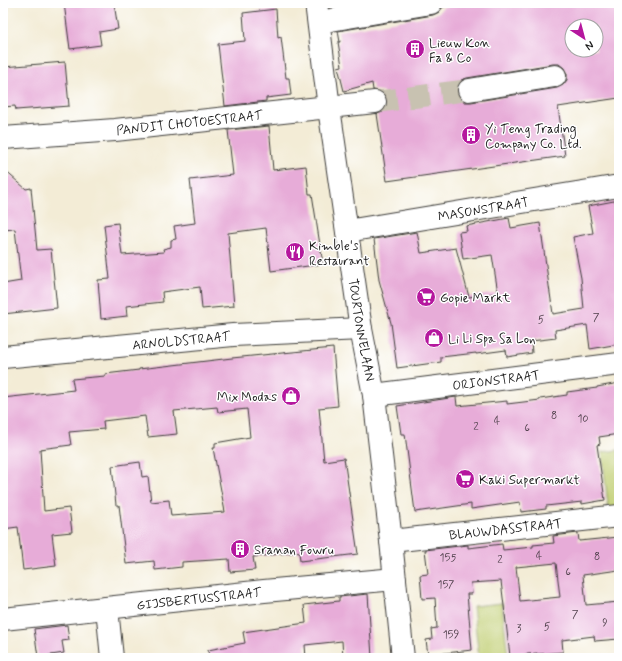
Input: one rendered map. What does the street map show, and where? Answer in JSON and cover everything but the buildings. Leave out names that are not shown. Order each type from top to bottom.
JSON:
[{"type":"street","points":[[317,13],[431,3]]},
{"type":"street","name":"TOURTONNELAAN","points":[[317,13],[329,108],[361,329],[374,395],[392,541],[403,658]]},
{"type":"street","points":[[469,90],[555,76]]},
{"type":"street","name":"PANDIT CHOTOESTRAAT","points":[[3,138],[115,130],[375,102]]},
{"type":"street","name":"MASONSTRAAT","points":[[347,231],[619,186]]},
{"type":"street","name":"ARNOLDSTRAAT","points":[[3,357],[233,335],[361,329]]},
{"type":"street","name":"ORIONSTRAAT","points":[[374,395],[619,364]]},
{"type":"street","name":"BLAUWDASSTRAAT","points":[[392,541],[619,516]]},
{"type":"street","name":"GIJSBERTUSSTRAAT","points":[[3,619],[264,591],[395,579]]},
{"type":"street","points":[[107,608],[112,658]]},
{"type":"green space","points":[[619,450],[619,514],[609,515],[602,452]]},
{"type":"green space","points":[[502,603],[508,658],[479,658],[473,606]]},
{"type":"tunnel","points":[[375,102],[469,90]]},
{"type":"place","name":"Lieuw Kon Fa & Co","points":[[415,49]]},
{"type":"place","name":"Yi Teng Trading Company Co. Ltd.","points":[[471,135]]},
{"type":"place","name":"Kimble's Restaurant","points":[[295,252]]},
{"type":"place","name":"Gopie Markt","points":[[426,297]]},
{"type":"place","name":"Li Li Spa Sa Lon","points":[[434,338]]},
{"type":"place","name":"Mix Modas","points":[[291,396]]},
{"type":"place","name":"Kaki Supermarkt","points":[[465,479]]},
{"type":"place","name":"Sranan Fowru","points":[[240,549]]}]
